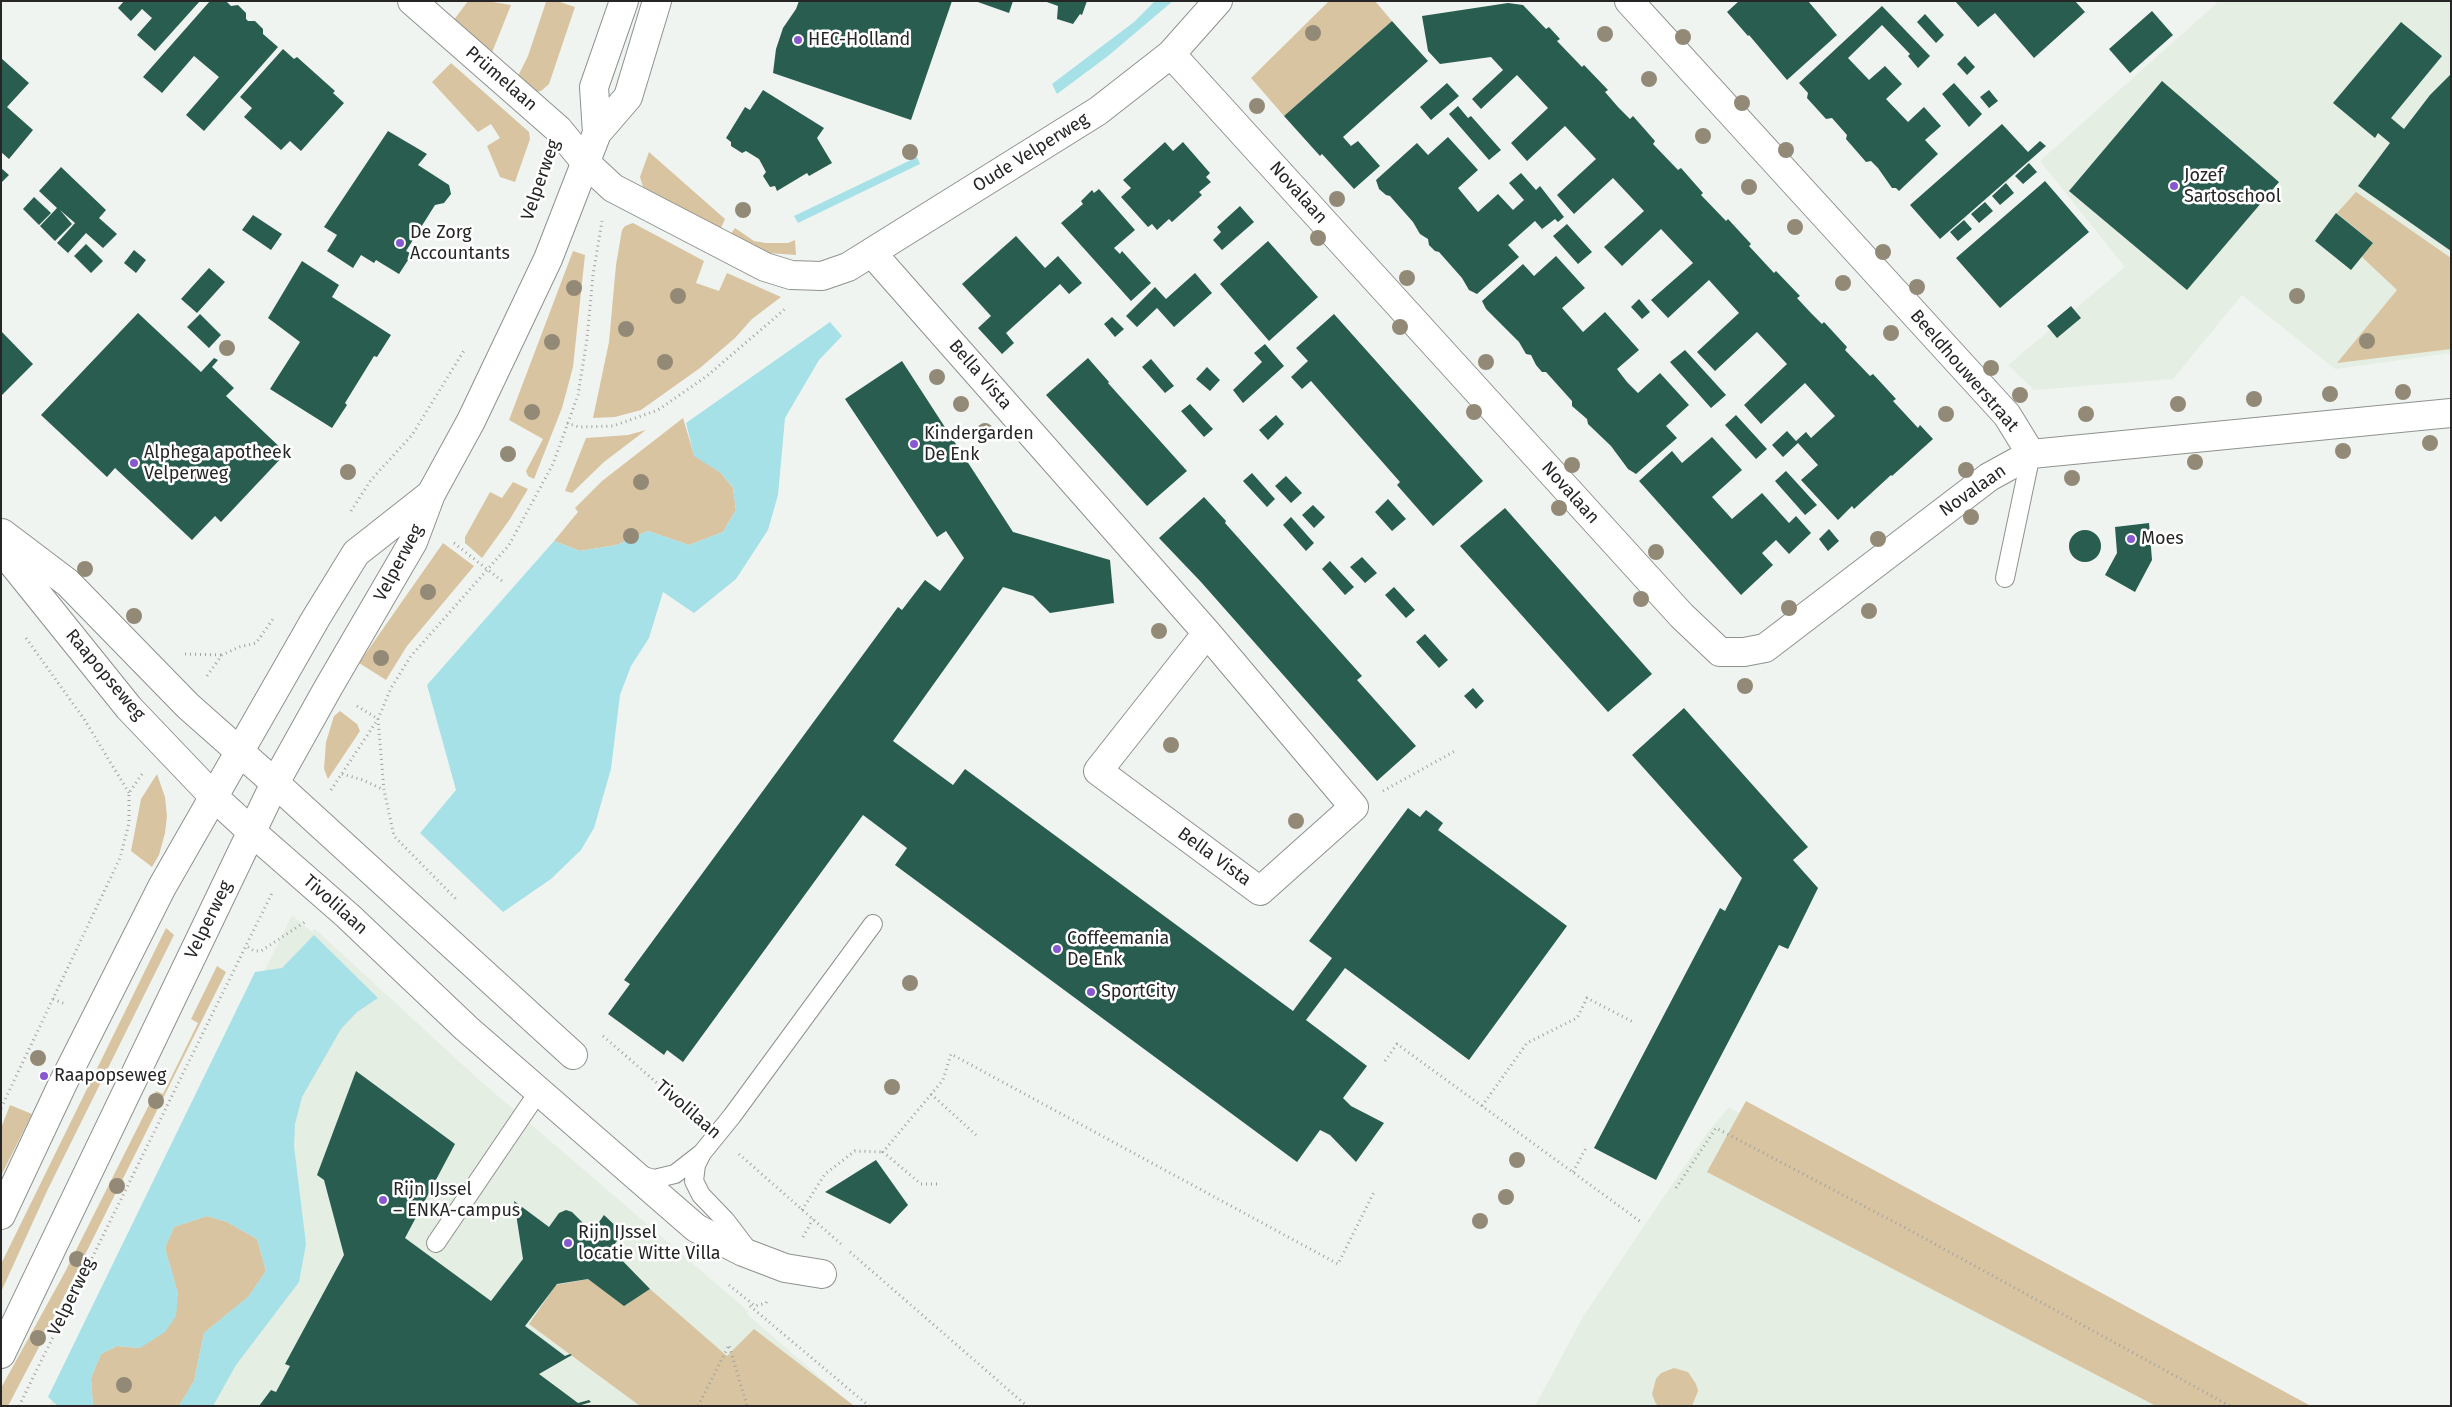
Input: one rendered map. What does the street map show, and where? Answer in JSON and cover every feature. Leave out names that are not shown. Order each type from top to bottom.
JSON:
[{"type":"street","name":"Prümelaan","points":[[412,1],[558,129],[586,163]]},
{"type":"street","name":"Velperweg","points":[[1,1354],[275,783],[413,542],[431,494],[471,420],[520,320],[548,259],[596,133],[594,87],[624,1]]},
{"type":"street","name":"Velperweg","points":[[596,133],[628,97],[657,1]]},
{"type":"street","name":"Oude Velperweg","points":[[586,163],[613,188],[765,266],[791,276],[822,276],[848,267],[1088,117],[1171,54],[1218,1]]},
{"type":"street","name":"Beeldhouwerstraat","points":[[1629,1],[2007,415],[2031,454]]},
{"type":"street","name":"Novalaan","points":[[1171,54],[1682,616],[1720,652],[1744,652],[1765,648],[1989,477],[2031,454]]},
{"type":"street","name":"Bella Vista","points":[[872,252],[1207,633],[1354,808],[1260,890],[1098,771],[1207,633]]},
{"type":"street","points":[[2031,454],[2451,413]]},
{"type":"street","name":"Velperweg","points":[[1,1215],[63,1083],[162,887],[289,665],[356,553],[431,494]]},
{"type":"street","name":"Raapopseweg","points":[[1,533],[68,583],[188,706],[275,783]]},
{"type":"street","name":"Raapopseweg","points":[[1,549],[129,708],[214,797],[252,832]]},
{"type":"street","points":[[275,783],[573,1055]]},
{"type":"street","name":"Tivolilaan","points":[[252,832],[348,916],[466,1028],[696,1228],[752,1255],[785,1268],[822,1274]]},
{"type":"lane","points":[[2004,578],[2031,454]]},
{"type":"lane","points":[[632,1172],[654,1179],[675,1174],[702,1153],[718,1135],[873,924]]},
{"type":"lane","points":[[436,1243],[539,1091]]},
{"type":"lane","points":[[702,1153],[696,1165],[694,1181],[701,1195],[726,1221],[752,1255]]},
{"type":"path","points":[[461,903],[394,836],[384,790],[378,719],[391,688],[410,656],[509,546],[553,464],[578,395],[588,340],[592,275],[602,223],[613,188]]},
{"type":"path","points":[[567,423],[580,427],[613,426],[658,410],[707,376],[822,276]]},
{"type":"path","points":[[347,517],[371,480],[412,435],[466,347]]},
{"type":"path","points":[[454,542],[502,581]]},
{"type":"path","points":[[256,643],[275,617]]},
{"type":"path","points":[[23,634],[84,719],[129,793]]},
{"type":"path","points":[[1354,808],[1455,751]]},
{"type":"path","points":[[342,774],[363,780],[384,790]]},
{"type":"path","points":[[1,1108],[120,858]]},
{"type":"path","name":"Velperweg","points":[[19,1406],[154,1131],[248,947]]},
{"type":"path","points":[[1482,1106],[1528,1043],[1576,1018],[1587,998],[1634,1023]]},
{"type":"path","name":"Tivolilaan","points":[[597,1031],[842,1245]]},
{"type":"path","points":[[1385,1061],[1397,1044],[1641,1222]]},
{"type":"path","points":[[883,1152],[943,1080],[951,1054],[1338,1264],[1376,1190]]},
{"type":"path","points":[[931,1094],[976,1135]]},
{"type":"path","points":[[1676,1188],[1716,1128],[1913,1232],[2230,1406]]},
{"type":"path","points":[[1573,1172],[1587,1146]]},
{"type":"path","points":[[802,1210],[825,1174],[855,1151],[883,1152],[921,1184],[937,1184]]},
{"type":"path","points":[[849,1251],[1027,1406]]},
{"type":"path","points":[[750,1306],[870,1406]]},
{"type":"path","points":[[698,1406],[729,1345],[748,1406]]},
{"type":"shaded area","points":[[468,1],[487,1],[511,5],[491,55],[453,21]]},
{"type":"shaded area","points":[[557,1],[575,7],[549,84],[541,91],[535,92],[517,78],[528,56],[546,2]]},
{"type":"shaded area","points":[[1329,1],[1375,1],[1392,21],[1284,116],[1251,78]]},
{"type":"shaded area","points":[[2219,1],[2451,1],[2451,353],[2335,369],[2242,295],[2173,379],[2034,390],[2008,365],[2125,267],[2040,161]]},
{"type":"shaded area","points":[[451,63],[529,132],[530,139],[515,182],[500,177],[487,146],[500,138],[491,124],[478,132],[432,82]]},
{"type":"shaded area","points":[[649,152],[725,219],[720,230],[643,187],[640,177]]},
{"type":"shaded area","points":[[2356,192],[2451,258],[2451,349],[2337,363],[2397,290],[2362,257],[2373,243],[2337,213]]},
{"type":"shaded area","points":[[633,223],[704,261],[696,283],[719,291],[727,273],[781,297],[752,319],[735,338],[700,368],[641,410],[615,417],[593,418],[609,342],[616,265],[622,230],[625,226]]},
{"type":"shaded area","points":[[735,228],[754,241],[788,243],[795,240],[796,255],[768,253],[730,235]]},
{"type":"shaded area","points":[[573,251],[585,255],[573,367],[562,408],[534,479],[528,476],[526,471],[543,439],[509,420]]},
{"type":"shaded area","points":[[683,418],[694,455],[721,473],[733,488],[736,510],[723,532],[689,545],[648,531],[617,545],[580,551],[554,541],[578,512],[575,508],[602,481]]},
{"type":"shaded area","points":[[646,430],[604,462],[572,493],[565,491],[586,438],[628,435]]},
{"type":"shaded area","points":[[513,482],[528,489],[510,519],[482,558],[465,543],[465,537],[490,492],[502,498]]},
{"type":"shaded area","points":[[443,543],[474,566],[407,646],[386,680],[359,663]]},
{"type":"shaded area","points":[[340,711],[357,724],[360,731],[328,779],[324,769],[326,742],[334,716]]},
{"type":"shaded area","points":[[157,774],[165,797],[167,816],[159,855],[152,867],[131,851],[141,799]]},
{"type":"shaded area","name":"Rijn IJssel – ENKA-campus","points":[[292,915],[312,932],[315,929],[476,1077],[748,1311],[747,1314],[853,1406],[49,1406]]},
{"type":"shaded area","points":[[166,928],[174,935],[48,1189],[1,1292],[1,1264]]},
{"type":"shaded area","points":[[217,966],[226,972],[39,1347],[8,1406],[1,1406],[1,1388],[65,1272],[156,1091],[163,1094],[198,1023],[191,1019]]},
{"type":"shaded area","points":[[1746,1101],[2311,1406],[2156,1406],[1707,1172]]},
{"type":"shaded area","points":[[10,1105],[32,1114],[1,1176],[1,1128]]},
{"type":"shaded area","points":[[1729,1107],[2258,1406],[1535,1406],[1584,1315],[1707,1133]]},
{"type":"shaded area","points":[[207,1216],[227,1222],[257,1239],[266,1271],[248,1297],[204,1333],[194,1381],[179,1406],[93,1406],[91,1378],[101,1354],[117,1346],[140,1348],[178,1294],[165,1248],[174,1227]]},
{"type":"shaded area","points":[[588,1279],[624,1305],[650,1289],[727,1356],[754,1329],[853,1405],[640,1406],[529,1324],[556,1285]]},
{"type":"shaded area","points":[[1674,1368],[1688,1372],[1696,1384],[1698,1391],[1692,1406],[1658,1406],[1655,1402],[1652,1394],[1656,1379],[1661,1373]]},
{"type":"water","points":[[1155,1],[1173,1],[1108,56],[1057,94],[1052,84],[1134,22]]},
{"type":"water","points":[[917,157],[920,164],[798,223],[794,216]]},
{"type":"water","points":[[830,322],[842,336],[819,360],[785,418],[778,495],[768,530],[736,579],[694,613],[663,592],[649,638],[631,666],[620,695],[611,769],[594,828],[581,850],[551,879],[503,912],[420,833],[456,790],[427,685],[554,541],[580,551],[617,545],[648,531],[689,545],[723,532],[736,510],[733,488],[721,473],[694,456],[686,423]]},
{"type":"water","points":[[314,935],[378,998],[357,1012],[341,1029],[302,1097],[295,1124],[294,1146],[306,1244],[299,1282],[236,1365],[213,1406],[179,1406],[194,1381],[204,1333],[248,1297],[266,1271],[257,1239],[227,1222],[207,1216],[174,1227],[165,1248],[178,1294],[176,1316],[165,1332],[140,1348],[117,1346],[101,1354],[91,1378],[93,1406],[58,1406],[48,1397],[255,972],[282,968]]},
{"type":"building","points":[[124,1],[200,1],[155,51],[137,35],[152,18],[142,9],[131,21],[118,8]]},
{"type":"building","points":[[210,1],[226,1],[231,6],[238,5],[246,13],[246,19],[248,21],[255,21],[263,29],[263,34],[278,47],[204,131],[186,115],[219,77],[194,56],[162,93],[143,77]]},
{"type":"building","points":[[799,1],[952,1],[911,120],[773,73],[776,49],[783,28]]},
{"type":"building","points":[[975,1],[1013,1],[1009,13]]},
{"type":"building","points":[[1044,1],[1087,1],[1082,15],[1080,14],[1073,24],[1057,19],[1058,6]]},
{"type":"building","points":[[1739,1],[1808,1],[1837,35],[1787,80],[1727,12]]},
{"type":"building","points":[[1955,1],[2075,1],[2085,12],[2034,58],[1995,13],[1978,27]]},
{"type":"building","points":[[1508,3],[1523,5],[1546,29],[1549,27],[1560,39],[1557,41],[1608,90],[1605,92],[1618,107],[1630,119],[1633,116],[1655,141],[1653,144],[1678,170],[1681,168],[1703,193],[1701,195],[1726,221],[1728,219],[1751,244],[1749,246],[1774,273],[1776,271],[1800,296],[1797,298],[1810,312],[1822,324],[1824,322],[1847,347],[1845,350],[1870,376],[1873,374],[1896,399],[1893,401],[1918,428],[1920,425],[1933,439],[1854,509],[1852,506],[1838,520],[1801,480],[1818,465],[1798,443],[1783,457],[1772,445],[1787,431],[1796,441],[1806,432],[1811,438],[1835,416],[1805,383],[1761,424],[1744,405],[1787,364],[1757,332],[1715,371],[1697,352],[1739,313],[1709,280],[1668,318],[1651,300],[1693,263],[1661,229],[1622,266],[1604,247],[1644,211],[1613,178],[1574,214],[1557,195],[1596,159],[1565,126],[1527,161],[1511,143],[1548,108],[1517,75],[1481,109],[1472,99],[1503,70],[1491,57],[1440,64],[1428,51],[1422,16]]},
{"type":"building","points":[[1882,6],[1930,56],[1918,68],[1908,56],[1910,54],[1882,25],[1848,58],[1869,80],[1885,66],[1902,84],[1886,99],[1908,122],[1924,107],[1941,126],[1925,140],[1938,154],[1899,191],[1896,188],[1892,188],[1871,161],[1866,162],[1846,139],[1847,135],[1832,118],[1826,119],[1807,98],[1808,93],[1799,83]]},
{"type":"building","points":[[2152,11],[2173,35],[2130,73],[2109,49]]},
{"type":"building","points":[[1925,14],[1944,35],[1936,43],[1917,22]]},
{"type":"building","points":[[1392,21],[1428,61],[1343,137],[1351,146],[1358,141],[1380,166],[1354,189],[1322,154],[1320,156],[1284,116]]},
{"type":"building","points":[[2401,22],[2442,56],[2391,118],[2404,129],[2430,95],[2451,74],[2451,251],[2358,186],[2390,143],[2378,133],[2375,138],[2333,103]]},
{"type":"building","points":[[283,49],[294,59],[297,57],[335,91],[333,93],[344,103],[301,151],[290,141],[281,150],[244,117],[252,108],[240,97]]},
{"type":"building","points":[[1965,56],[1975,67],[1967,75],[1957,64]]},
{"type":"building","points":[[1,58],[29,83],[7,107],[33,130],[9,159],[1,152]]},
{"type":"building","name":"Jozef Sartoschool","points":[[2162,81],[2279,182],[2187,290],[2069,191]]},
{"type":"building","points":[[1447,83],[1459,96],[1431,120],[1420,107]]},
{"type":"building","points":[[1954,83],[1982,114],[1969,127],[1942,94]]},
{"type":"building","points":[[763,90],[824,128],[817,138],[832,163],[809,176],[807,173],[777,191],[775,186],[770,187],[763,176],[766,172],[759,159],[746,151],[742,153],[731,146],[731,142],[726,138],[745,107],[750,110]]},
{"type":"building","points":[[1989,90],[1998,101],[1989,108],[1980,97]]},
{"type":"building","points":[[1458,106],[1468,118],[1471,116],[1501,150],[1489,160],[1449,114]]},
{"type":"building","points":[[2002,124],[2028,152],[2040,141],[2046,146],[1940,239],[1910,205]]},
{"type":"building","points":[[388,131],[427,154],[418,165],[449,185],[451,194],[444,203],[435,205],[406,251],[412,254],[399,274],[376,260],[374,263],[361,255],[353,268],[327,251],[337,235],[324,227]]},
{"type":"building","points":[[1448,137],[1478,170],[1458,188],[1478,212],[1498,194],[1513,210],[1524,200],[1509,183],[1521,173],[1536,190],[1540,186],[1564,217],[1558,222],[1555,219],[1542,229],[1535,221],[1508,245],[1519,257],[1477,294],[1469,290],[1462,278],[1439,252],[1429,245],[1428,239],[1420,234],[1413,222],[1390,196],[1379,189],[1376,180],[1417,143],[1428,155]]},
{"type":"building","points":[[1165,142],[1173,151],[1183,142],[1210,173],[1206,177],[1211,182],[1199,192],[1202,195],[1172,222],[1169,219],[1157,230],[1152,224],[1148,227],[1121,197],[1131,188],[1123,180]]},
{"type":"building","points":[[2029,163],[2037,172],[2023,184],[2015,176]]},
{"type":"building","points":[[61,167],[106,210],[99,218],[117,234],[103,248],[86,233],[68,253],[57,243],[75,223],[60,210],[72,224],[55,241],[40,226],[57,208],[39,191]]},
{"type":"building","points":[[1,168],[9,175],[1,183]]},
{"type":"building","points":[[2045,181],[2089,232],[2000,308],[1956,258]]},
{"type":"building","points":[[2006,183],[2014,193],[2000,205],[1992,196]]},
{"type":"building","points":[[1099,189],[1135,230],[1114,248],[1120,254],[1122,251],[1151,283],[1131,301],[1061,223],[1083,204],[1081,201],[1092,190],[1094,193]]},
{"type":"building","points":[[34,197],[51,213],[39,225],[23,209]]},
{"type":"building","points":[[1985,202],[1993,211],[1979,223],[1971,214]]},
{"type":"building","points":[[1240,206],[1254,222],[1222,250],[1213,240],[1221,232],[1217,227]]},
{"type":"building","points":[[2336,213],[2373,243],[2351,270],[2315,241]]},
{"type":"building","points":[[253,215],[282,234],[271,250],[242,230]]},
{"type":"building","points":[[1964,220],[1972,229],[1958,241],[1950,232]]},
{"type":"building","points":[[1567,224],[1592,252],[1578,264],[1553,236]]},
{"type":"building","points":[[1016,236],[1045,268],[1058,256],[1082,283],[1069,294],[1060,284],[1006,333],[1014,343],[1002,354],[978,328],[991,316],[962,284]]},
{"type":"building","points":[[1268,241],[1318,297],[1269,341],[1220,284]]},
{"type":"building","points":[[86,244],[103,261],[91,273],[74,256]]},
{"type":"building","points":[[134,250],[146,260],[136,273],[124,263]]},
{"type":"building","points":[[1556,256],[1585,288],[1562,308],[1583,332],[1605,312],[1639,350],[1617,369],[1627,382],[1638,393],[1660,373],[1689,405],[1666,426],[1677,438],[1636,474],[1628,469],[1611,446],[1588,424],[1587,419],[1572,406],[1572,401],[1546,372],[1542,372],[1531,355],[1526,354],[1519,342],[1486,309],[1482,301],[1523,264],[1534,276]]},
{"type":"building","points":[[302,261],[339,285],[332,297],[391,335],[377,357],[374,356],[332,428],[270,389],[300,342],[268,318]]},
{"type":"building","points":[[209,268],[225,282],[197,313],[181,299]]},
{"type":"building","points":[[1195,273],[1212,293],[1174,327],[1157,308],[1137,327],[1126,316],[1155,287],[1166,299]]},
{"type":"building","points":[[1639,299],[1650,312],[1642,319],[1631,307]]},
{"type":"building","points":[[2071,306],[2081,318],[2057,338],[2047,326]]},
{"type":"building","points":[[138,313],[201,372],[214,358],[218,360],[212,367],[234,388],[226,396],[286,453],[221,522],[215,516],[192,540],[115,468],[107,477],[41,415]]},
{"type":"building","points":[[200,314],[221,335],[209,348],[187,327]]},
{"type":"building","points":[[1334,314],[1483,481],[1433,526],[1397,485],[1400,482],[1311,381],[1302,389],[1291,377],[1308,361],[1296,348]]},
{"type":"building","points":[[1112,317],[1124,329],[1115,337],[1104,324]]},
{"type":"building","points":[[1,331],[33,364],[1,396]]},
{"type":"building","points":[[1265,344],[1284,366],[1243,403],[1233,390],[1262,362],[1254,353]]},
{"type":"building","points":[[1685,350],[1726,395],[1711,408],[1670,362]]},
{"type":"building","points":[[1088,358],[1187,471],[1147,506],[1046,395]]},
{"type":"building","points":[[1151,359],[1174,386],[1165,393],[1142,367]]},
{"type":"building","points":[[902,361],[1013,532],[1110,560],[1114,603],[1050,613],[1033,596],[1003,587],[893,741],[953,785],[965,769],[1293,1011],[1332,958],[1309,941],[1408,808],[1420,817],[1426,810],[1443,823],[1438,830],[1567,926],[1469,1060],[1345,968],[1306,1020],[1367,1066],[1343,1098],[1351,1106],[1384,1123],[1356,1162],[1330,1135],[1320,1130],[1297,1162],[895,865],[907,848],[863,815],[683,1062],[667,1050],[664,1055],[608,1014],[630,984],[624,980],[898,607],[902,610],[925,580],[940,591],[964,558],[946,531],[937,537],[845,399]]},
{"type":"building","points":[[1207,367],[1220,380],[1210,391],[1196,379]]},
{"type":"building","points":[[1190,404],[1213,429],[1204,437],[1181,411]]},
{"type":"building","points":[[1276,415],[1284,424],[1268,440],[1259,430]]},
{"type":"building","points":[[1736,415],[1767,449],[1756,459],[1725,425]]},
{"type":"building","points":[[1712,437],[1742,470],[1712,497],[1732,519],[1762,493],[1789,523],[1796,516],[1811,533],[1789,554],[1776,540],[1762,553],[1773,565],[1741,595],[1639,481],[1672,451],[1682,463]]},
{"type":"building","points":[[1786,471],[1817,505],[1805,515],[1775,481]]},
{"type":"building","points":[[1252,473],[1275,499],[1267,507],[1243,481]]},
{"type":"building","points":[[1286,476],[1302,493],[1291,503],[1275,486]]},
{"type":"building","points":[[1204,497],[1362,676],[1357,680],[1416,746],[1377,781],[1201,582],[1159,538]]},
{"type":"building","points":[[1388,499],[1406,519],[1392,531],[1375,512]]},
{"type":"building","points":[[1313,505],[1325,517],[1314,528],[1302,515]]},
{"type":"building","points":[[1505,508],[1652,674],[1608,712],[1460,546]]},
{"type":"building","points":[[1291,517],[1314,543],[1306,551],[1283,525]]},
{"type":"building","points":[[2149,523],[2152,560],[2135,592],[2105,575],[2117,553],[2115,527]]},
{"type":"building","points":[[1829,529],[1839,541],[1828,551],[1819,539]]},
{"type":"building","points":[[2085,530],[2097,534],[2101,546],[2097,558],[2085,562],[2073,558],[2069,546],[2073,534]]},
{"type":"building","points":[[1362,557],[1377,573],[1365,583],[1350,567]]},
{"type":"building","points":[[1330,561],[1354,587],[1345,595],[1322,569]]},
{"type":"building","points":[[1394,587],[1415,610],[1406,618],[1385,595]]},
{"type":"building","points":[[1425,634],[1448,660],[1439,668],[1416,642]]},
{"type":"building","points":[[1473,688],[1484,701],[1476,709],[1464,696]]},
{"type":"building","points":[[1684,708],[1808,847],[1793,860],[1818,888],[1788,949],[1779,945],[1656,1180],[1594,1148],[1720,908],[1725,911],[1742,878],[1632,755]]},
{"type":"building","name":"Rijn IJssel locatie Witte Villa","points":[[356,1071],[455,1144],[405,1238],[491,1301],[523,1259],[514,1201],[549,1227],[559,1213],[566,1210],[572,1212],[592,1232],[604,1215],[623,1233],[611,1249],[650,1289],[624,1306],[588,1279],[557,1284],[525,1326],[565,1356],[572,1355],[539,1374],[578,1403],[589,1400],[591,1402],[578,1406],[259,1406],[271,1390],[276,1392],[290,1366],[285,1364],[344,1255],[324,1180],[317,1175]]},
{"type":"building","points":[[876,1160],[908,1205],[890,1224],[825,1192]]},
{"type":"place","name":"HEC-Holland","points":[[798,40]]},
{"type":"place","name":"Jozef Sartoschool","points":[[2174,186]]},
{"type":"place","name":"De Zorg Accountants","points":[[400,243]]},
{"type":"place","name":"Kindergarden De Enk","points":[[914,444]]},
{"type":"place","name":"Alphega apotheek Velperweg","points":[[134,463]]},
{"type":"place","name":"Moes","points":[[2131,539]]},
{"type":"place","name":"Coffeemania De Enk","points":[[1057,949]]},
{"type":"place","name":"SportCity","points":[[1091,992]]},
{"type":"place","name":"Raapopseweg","points":[[44,1076]]},
{"type":"place","name":"Rijn IJssel – ENKA-campus","points":[[383,1200]]},
{"type":"place","name":"Rijn IJssel locatie Witte Villa","points":[[568,1243]]}]
